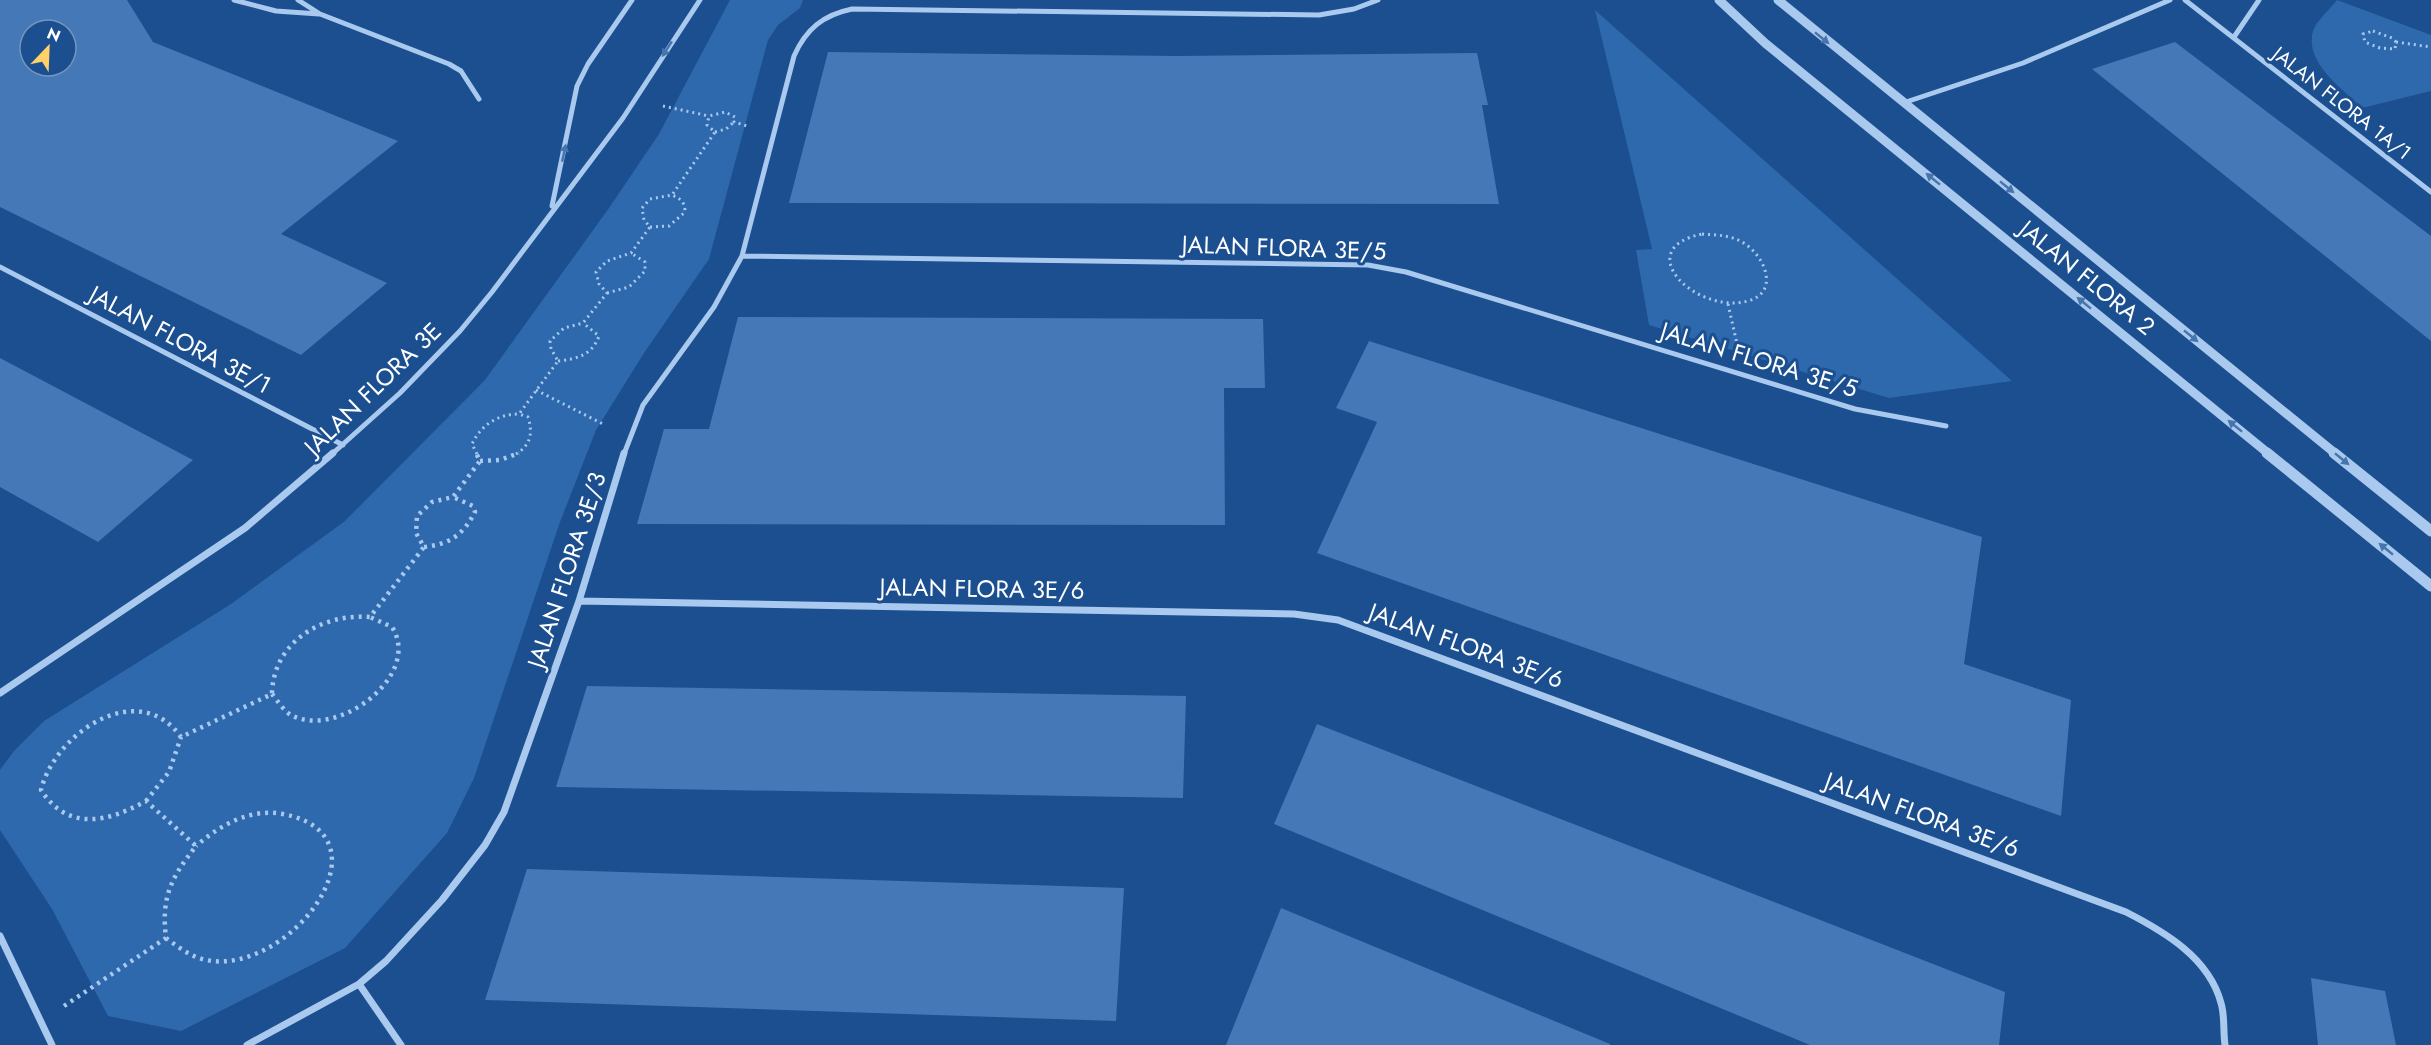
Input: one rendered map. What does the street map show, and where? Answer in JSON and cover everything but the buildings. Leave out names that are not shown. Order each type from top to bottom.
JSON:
[{"type":"street","points":[[234,0],[270,10],[320,14]]},
{"type":"street","points":[[298,0],[320,14],[449,64],[461,71],[479,99]]},
{"type":"street","name":"JALAN FLORA 3E","points":[[0,693],[132,606],[244,528],[343,445],[399,393],[460,331],[551,210],[577,86],[588,64],[632,0]]},
{"type":"street","points":[[551,210],[635,100],[700,0]]},
{"type":"street","name":"JALAN FLORA 3E/3","points":[[248,1045],[359,984],[386,962],[442,900],[485,845],[504,812],[579,601],[629,436],[644,405],[714,307],[742,255],[794,56],[801,39],[813,25],[832,14],[852,9],[1319,15],[1354,9],[1378,0]]},
{"type":"street","name":"JALAN FLORA 2","points":[[1719,0],[1774,50],[2431,586]]},
{"type":"street","name":"JALAN FLORA 2","points":[[1778,0],[2431,531]]},
{"type":"street","points":[[1903,103],[2023,63],[2170,0]]},
{"type":"street","name":"JALAN FLORA 1A/1","points":[[2186,0],[2431,192]]},
{"type":"street","points":[[2234,37],[2259,0]]},
{"type":"street","name":"JALAN FLORA 3E/5","points":[[742,255],[1368,265],[1406,272],[1871,413],[1946,426]]},
{"type":"street","name":"JALAN FLORA 3E/1","points":[[0,267],[343,445]]},
{"type":"street","name":"JALAN FLORA 3E/6","points":[[579,601],[1294,614],[1338,620],[1373,631],[2126,912],[2153,925],[2177,942],[2210,980],[2220,1003],[2225,1045]]},
{"type":"street","points":[[0,936],[52,1045]]},
{"type":"street","points":[[359,984],[401,1045]]},
{"type":"path","points":[[2396,42],[2395,49],[2380,48],[2365,42],[2363,34],[2379,32],[2396,42],[2431,47]]},
{"type":"path","points":[[635,100],[709,116],[725,112],[735,117],[734,122],[726,129],[715,132],[672,195]]},
{"type":"path","points":[[709,116],[707,125],[715,132]]},
{"type":"path","points":[[734,122],[774,134]]},
{"type":"path","points":[[672,195],[681,199],[685,205],[685,212],[670,226],[660,229],[650,227],[641,217],[641,209],[645,202],[653,197],[672,195]]},
{"type":"path","points":[[631,253],[639,256],[645,262],[645,271],[630,288],[616,293],[607,293],[599,284],[596,272],[607,261],[631,253],[650,227]]},
{"type":"path","points":[[1701,234],[1732,237],[1750,245],[1762,258],[1768,271],[1767,282],[1762,293],[1750,301],[1728,304],[1696,294],[1680,283],[1671,268],[1671,251],[1676,244],[1701,234]]},
{"type":"path","points":[[558,361],[551,349],[550,341],[564,328],[583,323],[607,293]]},
{"type":"path","points":[[1728,304],[1745,375]]},
{"type":"path","points":[[519,414],[558,361],[583,357],[597,343],[599,336],[596,331],[583,323]]},
{"type":"path","points":[[536,390],[629,436]]},
{"type":"path","points":[[512,413],[528,417],[531,423],[529,442],[523,450],[499,461],[480,461],[472,444],[475,437],[491,421],[512,413]]},
{"type":"path","points":[[453,497],[480,461]]},
{"type":"path","points":[[370,617],[424,547],[452,542],[462,535],[475,512],[473,506],[453,497],[432,502],[417,516],[416,534],[424,547]]},
{"type":"path","points":[[351,615],[370,617],[384,622],[394,630],[400,644],[399,659],[380,689],[349,714],[334,719],[304,722],[283,709],[272,694],[278,661],[306,632],[351,615]]},
{"type":"path","points":[[181,737],[272,694]]},
{"type":"path","points":[[141,710],[169,719],[181,737],[179,752],[166,780],[146,801],[117,815],[83,820],[65,815],[51,807],[40,790],[50,764],[69,740],[104,719],[126,711],[141,710]]},
{"type":"path","points":[[146,801],[196,846]]},
{"type":"path","points":[[268,812],[290,814],[310,822],[324,833],[332,853],[331,875],[312,912],[283,938],[266,949],[245,958],[203,960],[189,954],[166,938],[163,910],[168,889],[196,846],[210,833],[249,816],[268,812]]},
{"type":"path","points":[[41,1021],[166,938]]},
{"type":"shaded area","points":[[730,0],[803,0],[800,8],[778,25],[768,40],[709,259],[644,353],[596,430],[560,522],[474,778],[447,833],[345,948],[181,1031],[108,1016],[52,909],[0,830],[0,770],[14,751],[44,721],[231,604],[345,521],[485,380],[609,208],[659,134]]},
{"type":"shaded area","points":[[2337,0],[2431,35],[2431,91],[2362,108],[2336,84],[2314,54],[2312,43],[2315,27]]},
{"type":"shaded area","points":[[1595,10],[2012,381],[1889,398],[1649,325],[1636,250],[1652,249]]}]
